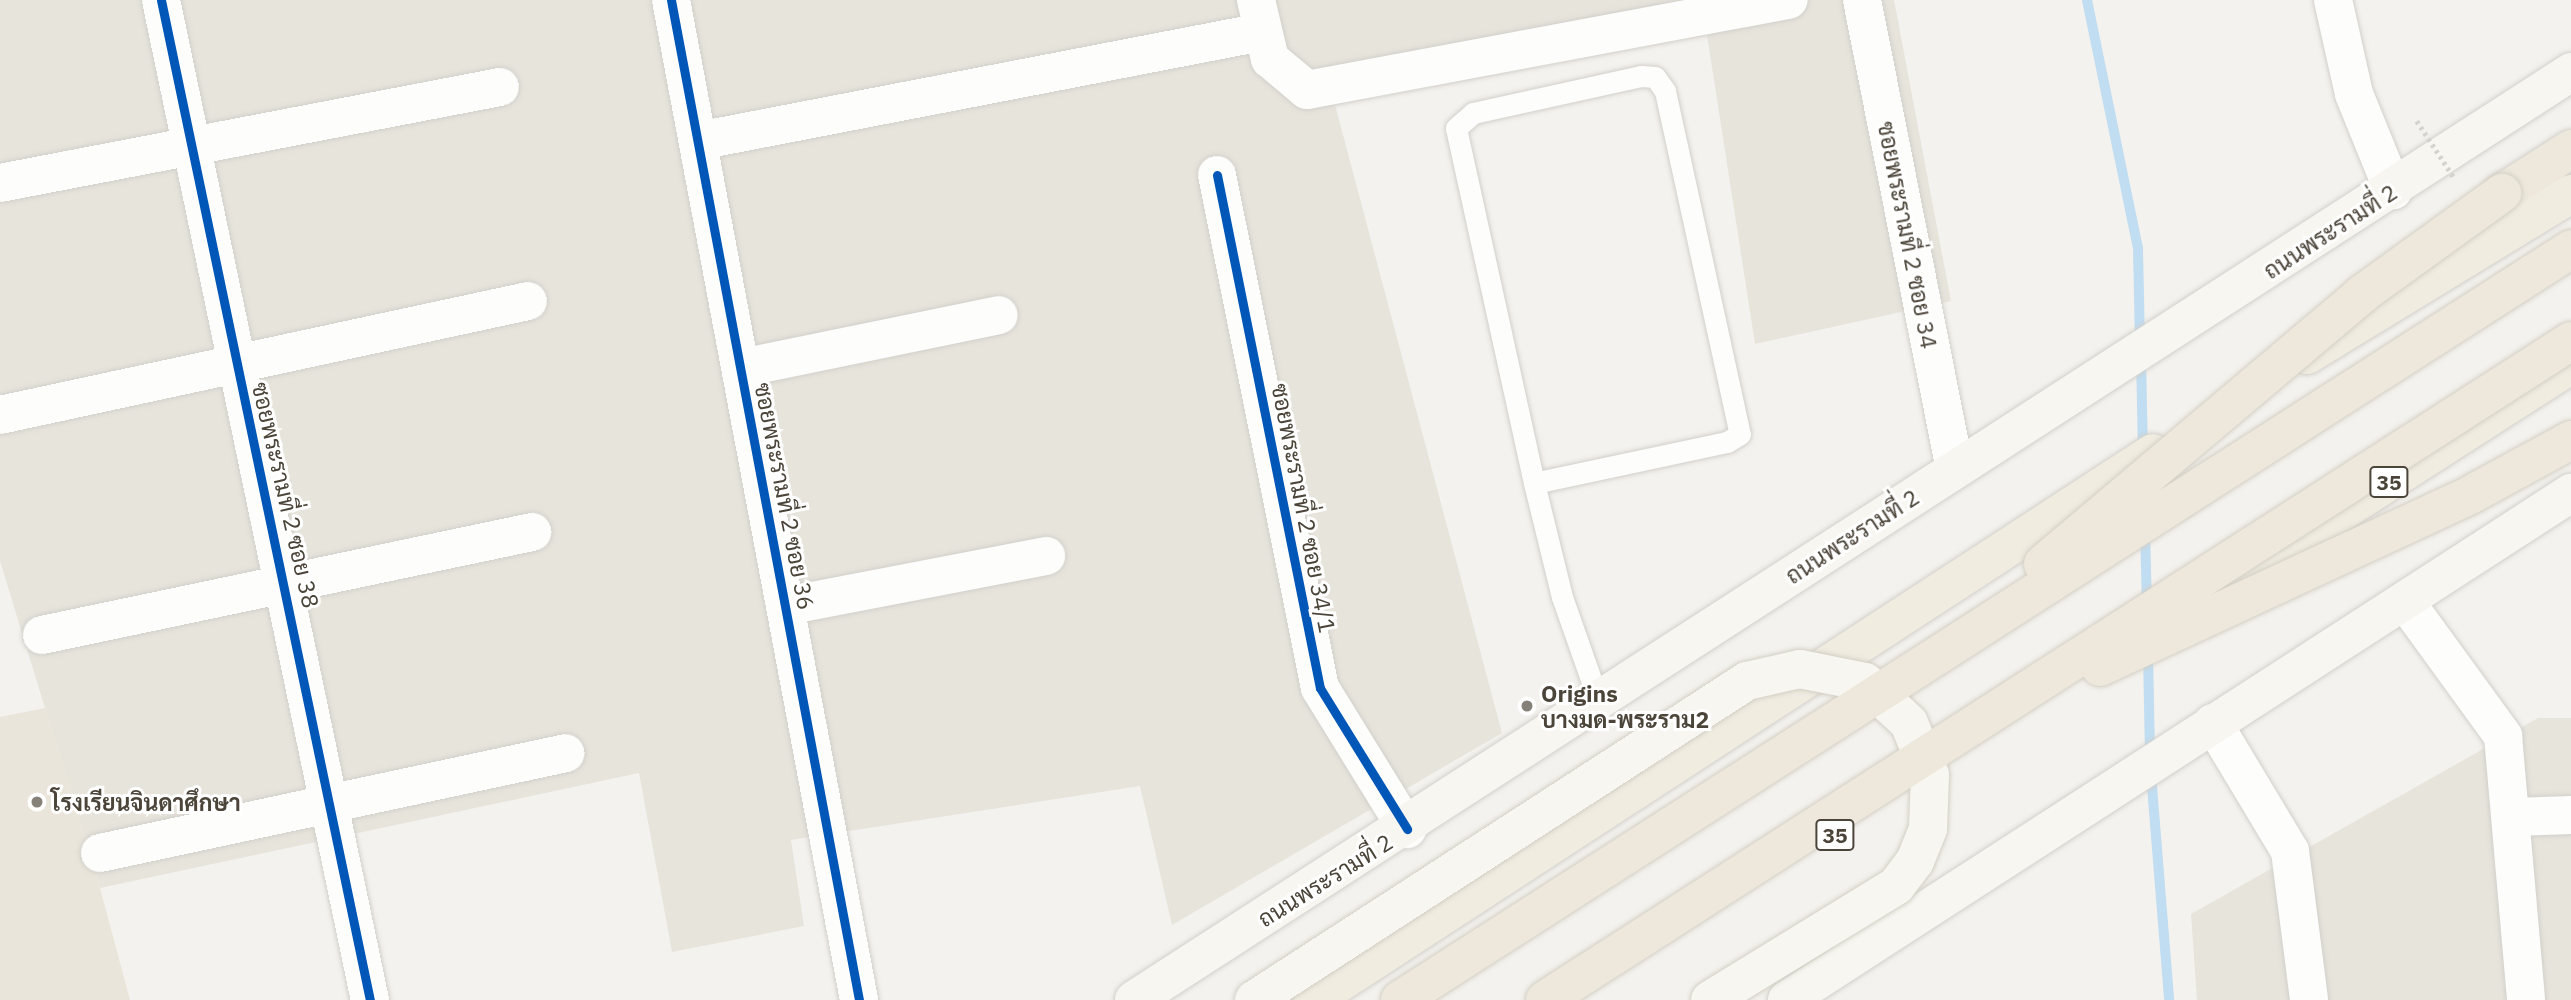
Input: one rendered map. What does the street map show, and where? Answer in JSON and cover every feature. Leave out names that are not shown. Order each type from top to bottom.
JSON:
[{"type":"highway","points":[[1926,662],[2362,294],[2571,149]]},
{"type":"highway","points":[[1313,1000],[2087,498],[2207,416],[2571,194]]},
{"type":"highway","points":[[1400,1000],[2571,249]]},
{"type":"highway","points":[[1545,1000],[2571,341]]},
{"type":"highway","name":"35","points":[[1577,1000],[2571,365]]},
{"type":"highway","points":[[1969,728],[2412,524],[2571,440]]},
{"type":"main road","name":"ถนนพระรามที่ 2","points":[[1134,1000],[1407,829],[1598,699],[1955,469],[2093,385],[2571,72]]},
{"type":"main road","points":[[1787,1000],[2095,796],[2405,601],[2571,492]]},
{"type":"main road","points":[[1254,1000],[1747,681],[1800,669],[1865,682],[1909,723],[1930,775],[1928,830],[1915,862],[1896,886],[1710,1000]]},
{"type":"street","name":"ซอยพระรามที่ 2 ซอย 38","points":[[161,0],[288,587],[370,1000]]},
{"type":"street","name":"ซอยพระรามที่ 2 ซอย 36","points":[[671,0],[859,1000]]},
{"type":"street","points":[[698,141],[1259,16],[1270,59],[1288,80],[1307,90],[1790,0]]},
{"type":"street","name":"ซอยพระรามที่ 2 ซอย 34","points":[[1862,0],[1955,469]]},
{"type":"street","points":[[2333,0],[2354,94],[2393,190]]},
{"type":"street","points":[[0,183],[500,87]]},
{"type":"street","name":"ซอยพระรามที่ 2 ซอย 34/1","points":[[1217,175],[1320,688],[1407,829]]},
{"type":"street","points":[[0,415],[237,360],[528,301]]},
{"type":"street","points":[[741,368],[999,315]]},
{"type":"street","points":[[42,635],[288,587],[532,532]]},
{"type":"street","points":[[786,606],[1046,556]]},
{"type":"street","points":[[2405,601],[2503,737],[2513,817],[2526,1000]]},
{"type":"street","points":[[2203,729],[2290,850],[2309,1000]]},
{"type":"street","points":[[100,853],[565,753]]},
{"type":"street","points":[[2513,817],[2571,815]]},
{"type":"lane","points":[[1534,483],[1727,442],[1740,434],[1665,91],[1655,77],[1473,113],[1456,128],[1534,483],[1562,597],[1598,699]]},
{"type":"shaded area","points":[[0,0],[1894,0],[1951,301],[1755,344],[1707,35],[1333,97],[1502,733],[1172,925],[1140,786],[791,840],[804,926],[672,952],[639,773],[100,888],[0,561]]},
{"type":"shaded area","name":"โรงเรียนจินดาศึกษา","points":[[45,708],[100,888],[130,1000],[0,1000],[0,717]]},
{"type":"shaded area","points":[[2538,718],[2571,718],[2571,1000],[2197,1000],[2191,914]]},
{"type":"waterway","points":[[2087,0],[2138,248],[2140,342]]},
{"type":"waterway","points":[[2141,358],[2143,450]]},
{"type":"waterway","points":[[2145,533],[2147,604]]},
{"type":"waterway","points":[[2148,652],[2150,755]]},
{"type":"waterway","points":[[2151,774],[2169,1000]]},
{"type":"cycle path","points":[[161,0],[370,1000]]},
{"type":"cycle path","points":[[671,0],[859,1000]]},
{"type":"cycle path","points":[[1217,175],[1320,688],[1407,829]]},
{"type":"place","name":"Origins บางมด-พระราม2","points":[[1527,706]]},
{"type":"place","name":"โรงเรียนจินดาศึกษา","points":[[37,802]]}]
